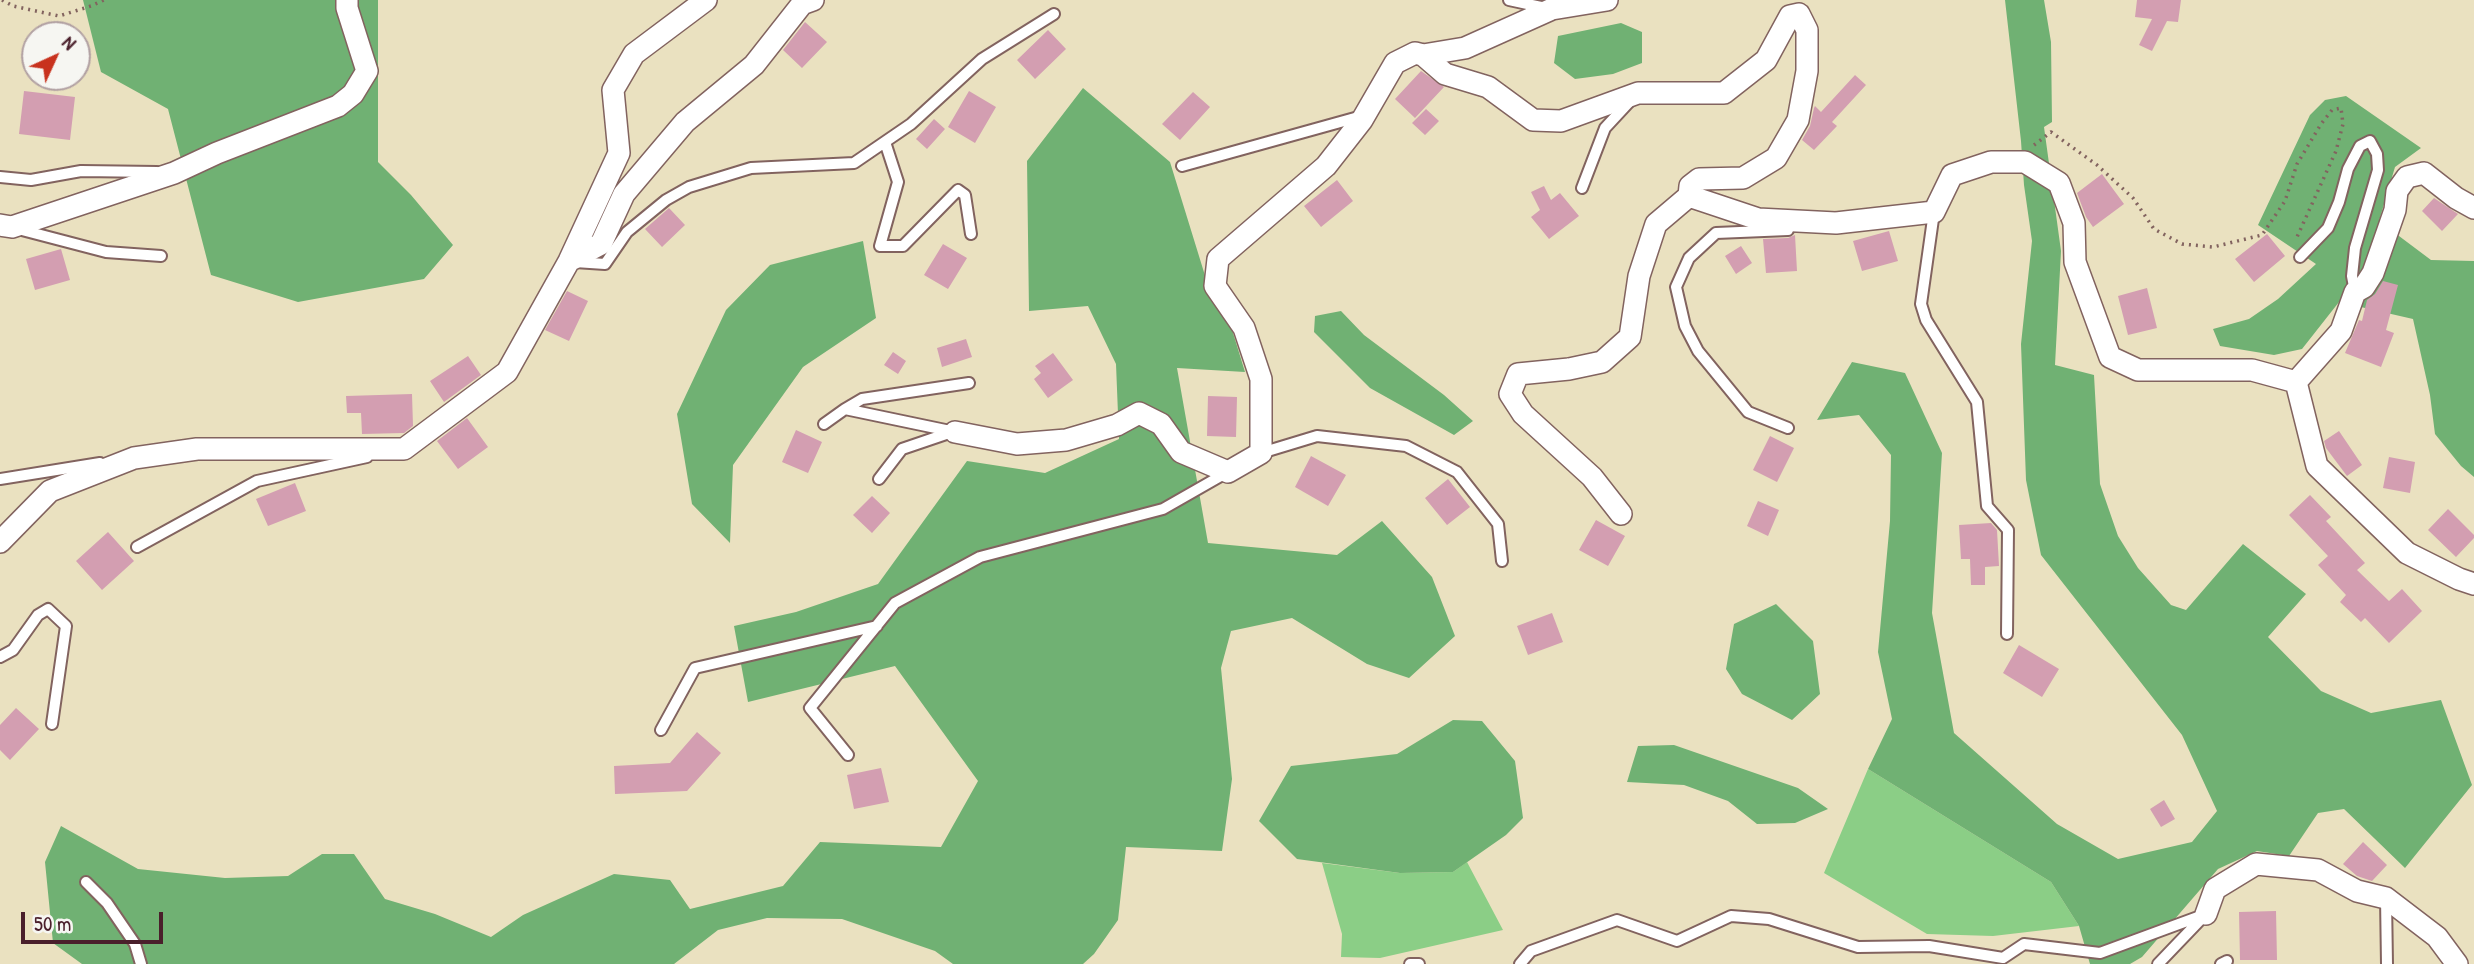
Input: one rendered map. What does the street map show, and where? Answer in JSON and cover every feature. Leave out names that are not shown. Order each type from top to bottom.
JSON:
[{"type":"street","points":[[6,226],[174,173],[217,153],[338,106],[353,94],[367,71],[346,8],[347,0]]},
{"type":"street","points":[[0,542],[50,491],[134,458],[197,449],[404,449],[508,372],[569,261],[619,153],[613,90],[634,54],[706,0]]},
{"type":"street","points":[[569,261],[601,244],[624,194],[685,122],[754,65],[802,4],[813,0]]},
{"type":"street","points":[[955,432],[1017,444],[1066,440],[1117,425],[1139,413],[1161,424],[1181,452],[1228,472],[1261,453],[1261,379],[1244,328],[1215,286],[1218,260],[1326,166],[1365,115],[1395,62],[1415,53],[1423,55],[1465,48],[1552,9],[1607,0]]},
{"type":"street","points":[[1423,55],[1445,74],[1488,87],[1533,120],[1562,121],[1638,93],[1724,93],[1766,60],[1790,16],[1800,14],[1807,30],[1807,71],[1798,120],[1776,158],[1743,178],[1699,179],[1690,186],[1689,196],[1656,224],[1639,276],[1630,337],[1602,362],[1569,369],[1518,374],[1510,394],[1523,414],[1592,477],[1620,514]]},
{"type":"street","points":[[1689,196],[1758,219],[1836,223],[1934,212],[1952,175],[1991,162],[2025,162],[2059,183],[2074,223],[2075,262],[2110,357],[2138,370],[2252,370],[2296,382]]},
{"type":"street","points":[[2296,382],[2342,331],[2355,292],[2364,287],[2373,273],[2395,210],[2397,191],[2407,177],[2424,173],[2456,198],[2474,208]]},
{"type":"street","points":[[2296,382],[2317,467],[2407,553],[2474,584]]},
{"type":"street","points":[[2206,914],[2215,889],[2256,864],[2318,870],[2357,891],[2386,898],[2437,937],[2457,964]]},
{"type":"lane","points":[[1509,0],[1552,9]]},
{"type":"lane","points":[[569,261],[605,264],[627,232],[666,200],[689,187],[751,168],[854,163],[911,124],[982,60],[1054,13]]},
{"type":"lane","points":[[1582,188],[1605,128],[1638,93]]},
{"type":"lane","points":[[1182,166],[1365,115]]},
{"type":"lane","points":[[2300,257],[2328,228],[2348,169],[2360,146],[2370,141],[2377,154],[2378,170],[2355,248],[2352,276],[2355,292]]},
{"type":"lane","points":[[885,142],[898,183],[880,246],[902,246],[958,190],[965,195],[971,234]]},
{"type":"lane","points":[[0,177],[31,180],[81,171],[174,173]]},
{"type":"lane","points":[[1934,212],[1921,304],[1926,320],[1977,402],[1987,506],[2008,530],[2007,634]]},
{"type":"lane","points":[[1788,428],[1748,412],[1698,351],[1685,326],[1676,287],[1689,258],[1716,233],[1818,228],[1836,223]]},
{"type":"lane","points":[[6,226],[106,252],[160,256]]},
{"type":"lane","points":[[824,424],[862,399],[969,383]]},
{"type":"lane","points":[[845,409],[955,432]]},
{"type":"lane","points":[[879,479],[902,449],[955,432]]},
{"type":"lane","points":[[1261,453],[1317,436],[1406,446],[1457,472],[1498,524],[1502,561]]},
{"type":"lane","points":[[137,547],[257,481],[404,449]]},
{"type":"lane","points":[[0,479],[134,458]]},
{"type":"lane","points":[[848,755],[810,708],[895,603],[980,557],[1163,509],[1228,472]]},
{"type":"lane","points":[[0,657],[13,650],[38,615],[48,609],[66,626],[52,724]]},
{"type":"lane","points":[[661,730],[695,668],[877,626]]},
{"type":"lane","points":[[86,882],[107,903],[135,944],[141,964]]},
{"type":"lane","points":[[2386,898],[2387,964]]},
{"type":"lane","points":[[1520,964],[1531,951],[1617,920],[1676,941],[1731,916],[1769,919],[1858,947],[1929,946],[2003,958],[2024,944],[2099,953],[2206,914]]},
{"type":"lane","points":[[2158,964],[2206,914]]},
{"type":"lane","points":[[1410,964],[1419,964]]},
{"type":"path","points":[[2,0],[13,6],[59,16],[104,0]]},
{"type":"path","points":[[2014,162],[2051,132],[2097,165],[2133,198],[2154,229],[2182,244],[2213,247],[2262,235],[2285,201],[2297,164],[2320,124],[2332,110],[2341,108],[2343,124],[2336,151],[2312,208],[2288,250],[2300,257]]},
{"type":"green space","points":[[83,0],[378,0],[378,162],[411,195],[453,245],[424,279],[298,302],[211,275],[168,109],[101,72],[91,32],[91,21],[88,21]]},
{"type":"green space","points":[[2005,0],[2044,0],[2051,42],[2052,122],[2044,127],[2061,251],[2055,365],[2094,375],[2100,484],[2118,536],[2138,568],[2171,605],[2186,610],[2243,544],[2306,594],[2268,637],[2321,691],[2371,713],[2441,700],[2472,785],[2405,868],[2344,809],[2318,813],[2289,856],[2257,851],[2218,869],[2142,957],[2130,964],[2090,964],[2079,926],[2051,882],[1868,769],[1892,719],[1878,652],[1890,521],[1891,455],[1859,415],[1817,420],[1852,362],[1905,373],[1942,453],[1932,613],[1954,733],[2057,824],[2118,859],[2192,842],[2217,811],[2182,735],[2041,555],[2026,480],[2021,344],[2032,241]]},
{"type":"green space","points":[[1621,23],[1642,32],[1642,63],[1613,74],[1575,79],[1554,63],[1558,36]]},
{"type":"green space","points":[[1083,88],[1170,162],[1211,295],[1230,323],[1245,372],[1177,368],[1208,543],[1337,555],[1382,521],[1432,577],[1455,636],[1409,678],[1367,664],[1292,618],[1231,631],[1221,668],[1232,779],[1222,851],[1126,847],[1118,920],[1094,954],[1083,964],[953,964],[935,951],[842,919],[767,918],[718,930],[674,964],[82,964],[53,943],[45,862],[61,826],[138,869],[225,878],[288,876],[322,854],[354,854],[385,899],[435,914],[491,937],[523,915],[614,874],[670,880],[690,909],[783,886],[820,842],[941,847],[978,781],[895,666],[748,702],[734,626],[796,612],[878,584],[967,461],[1045,473],[1119,439],[1116,364],[1088,306],[1029,311],[1027,161]]},
{"type":"green space","points":[[2346,96],[2421,148],[2395,167],[2379,221],[2431,260],[2474,261],[2474,477],[2461,466],[2435,434],[2430,395],[2413,319],[2339,302],[2302,349],[2274,355],[2220,346],[2213,329],[2249,319],[2278,299],[2316,264],[2258,225],[2310,115],[2325,100]]},
{"type":"green space","points":[[863,241],[876,318],[803,367],[733,465],[730,543],[692,504],[677,414],[726,310],[770,265]]},
{"type":"green space","points":[[1341,311],[1364,335],[1444,395],[1473,421],[1454,435],[1370,388],[1314,332],[1315,316]]},
{"type":"green space","points":[[1776,604],[1813,641],[1820,694],[1792,720],[1742,694],[1726,669],[1734,624]]},
{"type":"green space","points":[[1453,720],[1482,721],[1515,761],[1523,818],[1506,835],[1453,872],[1400,873],[1297,859],[1259,821],[1291,766],[1397,754]]},
{"type":"green space","points":[[1674,745],[1798,788],[1828,809],[1795,823],[1757,824],[1728,801],[1684,785],[1627,782],[1638,746]]},
{"type":"green space","points":[[1868,769],[2051,882],[2079,926],[1993,936],[1927,934],[1824,873]]},
{"type":"green space","points":[[1467,862],[1503,930],[1380,958],[1341,957],[1342,934],[1322,863],[1400,873],[1453,872]]},
{"type":"building","points":[[2137,0],[2181,0],[2178,22],[2167,21],[2152,51],[2139,45],[2152,19],[2135,17]]},
{"type":"building","points":[[805,22],[827,42],[802,68],[783,50]]},
{"type":"building","points":[[1048,30],[1066,49],[1035,79],[1017,60]]},
{"type":"building","points":[[1421,71],[1444,87],[1415,118],[1395,99]]},
{"type":"building","points":[[1855,75],[1866,85],[1832,122],[1837,126],[1814,150],[1802,140],[1810,126],[1815,106],[1821,112]]},
{"type":"building","points":[[24,91],[75,97],[70,140],[19,134]]},
{"type":"building","points":[[969,91],[996,107],[975,143],[948,127]]},
{"type":"building","points":[[1193,92],[1210,107],[1180,140],[1162,124]]},
{"type":"building","points":[[1426,109],[1439,121],[1425,135],[1412,123]]},
{"type":"building","points":[[934,119],[945,129],[927,149],[916,139]]},
{"type":"building","points":[[2102,174],[2124,204],[2093,227],[2077,193]]},
{"type":"building","points":[[1337,180],[1353,201],[1321,227],[1304,206]]},
{"type":"building","points":[[1544,186],[1551,200],[1560,193],[1579,216],[1549,239],[1531,217],[1540,210],[1531,192]]},
{"type":"building","points":[[2434,198],[2458,214],[2442,231],[2422,211]]},
{"type":"building","points":[[669,208],[685,225],[662,247],[645,229]]},
{"type":"building","points":[[1889,231],[1898,261],[1862,271],[1853,241]]},
{"type":"building","points":[[2267,234],[2285,256],[2254,282],[2235,259]]},
{"type":"building","points":[[1795,235],[1797,271],[1766,273],[1763,239],[1788,238]]},
{"type":"building","points":[[943,244],[967,258],[948,289],[924,275]]},
{"type":"building","points":[[1741,246],[1752,263],[1736,274],[1725,256]]},
{"type":"building","points":[[61,249],[70,280],[35,290],[26,259]]},
{"type":"building","points":[[2383,281],[2398,285],[2386,330],[2394,333],[2381,367],[2345,353],[2359,320],[2362,321],[2367,300],[2375,294]]},
{"type":"building","points":[[2147,288],[2157,328],[2128,335],[2118,296]]},
{"type":"building","points":[[567,291],[588,301],[569,341],[545,330]]},
{"type":"building","points":[[966,339],[972,357],[942,367],[937,348]]},
{"type":"building","points":[[893,352],[906,361],[898,374],[884,365]]},
{"type":"building","points":[[1053,353],[1073,380],[1048,398],[1034,379],[1041,373],[1035,366]]},
{"type":"building","points":[[468,356],[481,375],[444,402],[430,381]]},
{"type":"building","points":[[412,394],[413,426],[404,433],[362,434],[361,413],[347,413],[346,396]]},
{"type":"building","points":[[1208,396],[1237,397],[1236,437],[1207,436]]},
{"type":"building","points":[[467,418],[488,447],[458,469],[437,441]]},
{"type":"building","points":[[796,430],[822,442],[808,473],[782,462]]},
{"type":"building","points":[[2339,431],[2362,465],[2347,476],[2326,448],[2324,441]]},
{"type":"building","points":[[1770,436],[1794,448],[1777,482],[1753,470]]},
{"type":"building","points":[[1311,456],[1346,475],[1328,506],[1295,487]]},
{"type":"building","points":[[2389,457],[2415,462],[2410,493],[2383,488]]},
{"type":"building","points":[[1448,479],[1470,507],[1447,525],[1425,498]]},
{"type":"building","points":[[295,483],[306,511],[268,526],[256,499]]},
{"type":"building","points":[[2310,495],[2331,517],[2326,521],[2365,563],[2357,570],[2389,601],[2402,589],[2422,611],[2389,643],[2365,618],[2361,622],[2340,602],[2346,595],[2318,565],[2328,556],[2289,515]]},
{"type":"building","points":[[872,496],[890,513],[872,533],[853,515]]},
{"type":"building","points":[[1758,501],[1779,510],[1768,536],[1747,526]]},
{"type":"building","points":[[2448,509],[2474,535],[2456,557],[2428,530]]},
{"type":"building","points":[[1596,520],[1625,536],[1608,566],[1579,550]]},
{"type":"building","points":[[1991,523],[1997,530],[1999,566],[1985,567],[1985,585],[1971,585],[1970,559],[1961,559],[1959,525]]},
{"type":"building","points":[[108,532],[134,561],[102,590],[76,561]]},
{"type":"building","points":[[1552,613],[1563,642],[1528,655],[1517,626]]},
{"type":"building","points":[[2019,645],[2059,669],[2042,697],[2003,673]]},
{"type":"building","points":[[16,708],[39,729],[10,760],[0,750],[0,725]]},
{"type":"building","points":[[697,732],[721,753],[687,791],[615,794],[614,766],[670,763]]},
{"type":"building","points":[[881,768],[889,802],[854,809],[847,775]]},
{"type":"building","points":[[2164,800],[2175,819],[2161,827],[2150,809]]},
{"type":"building","points":[[2363,842],[2387,865],[2372,881],[2357,876],[2343,864]]},
{"type":"building","points":[[2276,911],[2277,960],[2240,960],[2239,912]]}]
